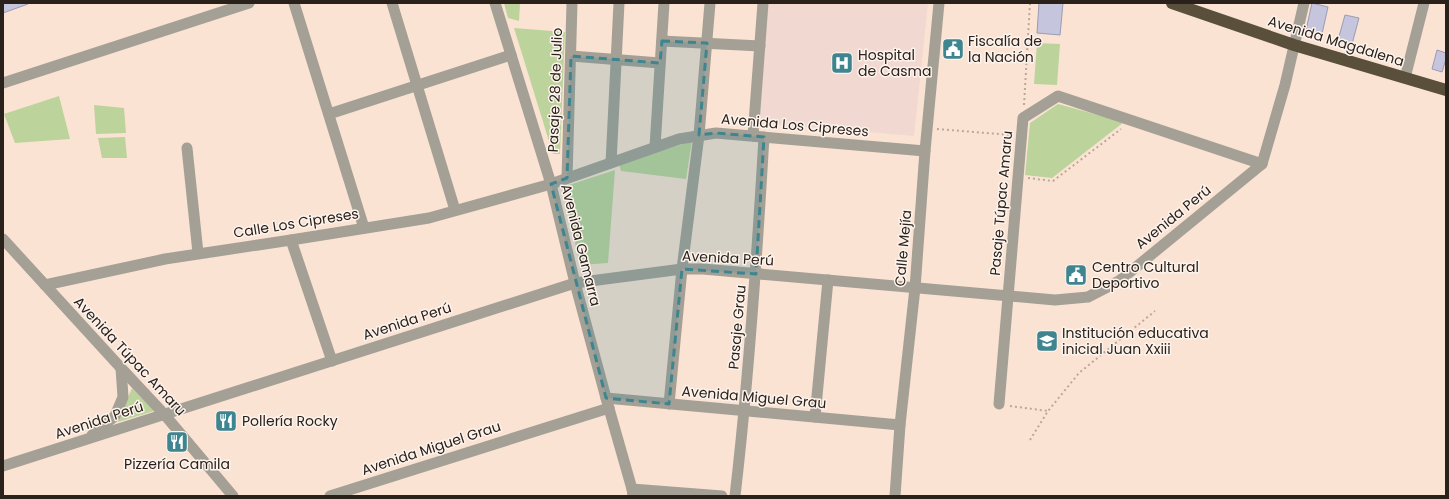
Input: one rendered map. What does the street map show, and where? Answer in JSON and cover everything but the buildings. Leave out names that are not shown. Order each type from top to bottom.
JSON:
[{"type":"highway","name":"Avenida Magdalena","points":[[1172,3],[1193,6],[1294,45],[1446,90]]},
{"type":"street","points":[[3,83],[249,3]]},
{"type":"street","points":[[294,3],[364,228]]},
{"type":"street","points":[[392,3],[455,210]]},
{"type":"street","name":"Avenida Gamarra","points":[[495,3],[551,184],[575,283],[607,403],[633,492]]},
{"type":"street","name":"Pasaje 28 de Julio","points":[[567,178],[572,3]]},
{"type":"street","points":[[611,163],[619,3]]},
{"type":"street","points":[[655,147],[664,3]]},
{"type":"street","points":[[669,404],[682,268],[699,135],[710,3]]},
{"type":"street","name":"Pasaje Grau","points":[[735,496],[745,411],[756,274],[760,46],[763,3]]},
{"type":"street","name":"Calle Mejía","points":[[895,496],[900,425],[915,288],[937,3]]},
{"type":"street","points":[[1024,118],[1058,96],[1262,164],[1285,85],[1304,3]]},
{"type":"street","points":[[1405,78],[1424,3]]},
{"type":"street","points":[[662,41],[760,46]]},
{"type":"street","points":[[329,114],[511,55]]},
{"type":"street","points":[[571,56],[660,62]]},
{"type":"street","name":"Pasaje Túpac Amaru","points":[[999,404],[1024,118]]},
{"type":"street","name":"Avenida Los Cipreses","points":[[551,184],[679,138],[716,133],[925,151]]},
{"type":"street","points":[[187,148],[198,253]]},
{"type":"street","name":"Avenida Perú","points":[[3,466],[575,283],[682,268],[1055,300],[1088,297],[1118,281],[1262,164]]},
{"type":"street","name":"Calle Los Cipreses","points":[[45,285],[165,258],[429,218],[551,184]]},
{"type":"street","name":"Avenida Túpac Amaru","points":[[3,239],[164,414],[233,496]]},
{"type":"street","points":[[291,240],[332,361]]},
{"type":"street","points":[[815,417],[828,280]]},
{"type":"street","points":[[87,440],[115,416],[123,397],[121,368]]},
{"type":"street","name":"Avenida Miguel Grau","points":[[330,496],[607,403],[669,404],[900,425]]},
{"type":"street","points":[[633,492],[722,496]]},
{"type":"path","name":"Pasaje Túpac Amaru","points":[[1024,118],[1030,3]]},
{"type":"path","points":[[1018,176],[1053,181],[1131,120]]},
{"type":"path","points":[[927,128],[1022,136]]},
{"type":"path","points":[[1030,440],[1048,411],[1079,373],[1155,311]]},
{"type":"path","points":[[999,404],[1048,411]]},
{"type":"highlighted area","points":[[662,41],[707,43],[699,135],[716,133],[764,137],[756,274],[682,269],[669,404],[606,398],[551,184],[567,178],[571,56],[660,63]]},
{"type":"shaded area","name":"Hospital de Casma","points":[[768,3],[928,3],[914,136],[758,123]]},
{"type":"green space","points":[[504,3],[520,3],[519,21],[508,18]]},
{"type":"green space","points":[[514,28],[565,32],[560,154],[553,154]]},
{"type":"green space","points":[[1037,43],[1060,44],[1057,85],[1034,84]]},
{"type":"green space","points":[[59,96],[70,139],[15,143],[4,114]]},
{"type":"green space","points":[[1058,104],[1124,122],[1052,178],[1025,175],[1030,123]]},
{"type":"green space","points":[[94,105],[124,108],[126,133],[96,134]]},
{"type":"green space","points":[[125,137],[127,158],[102,158],[98,138]]},
{"type":"green space","points":[[692,141],[686,179],[621,171],[619,164]]},
{"type":"green space","points":[[615,170],[608,263],[580,265],[563,187]]},
{"type":"green space","points":[[132,388],[154,411],[118,422]]},
{"type":"place","name":"Fiscalía de la Nación","points":[[953,49]]},
{"type":"place","name":"Hospital de Casma","points":[[842,63]]},
{"type":"place","name":"Centro Cultural Deportivo","points":[[1076,275]]},
{"type":"place","name":"Institución educativa inicial Juan Xxiii","points":[[1047,341]]},
{"type":"place","name":"Pollería Rocky","points":[[226,421]]},
{"type":"place","name":"Pizzería Camila","points":[[177,442]]}]
